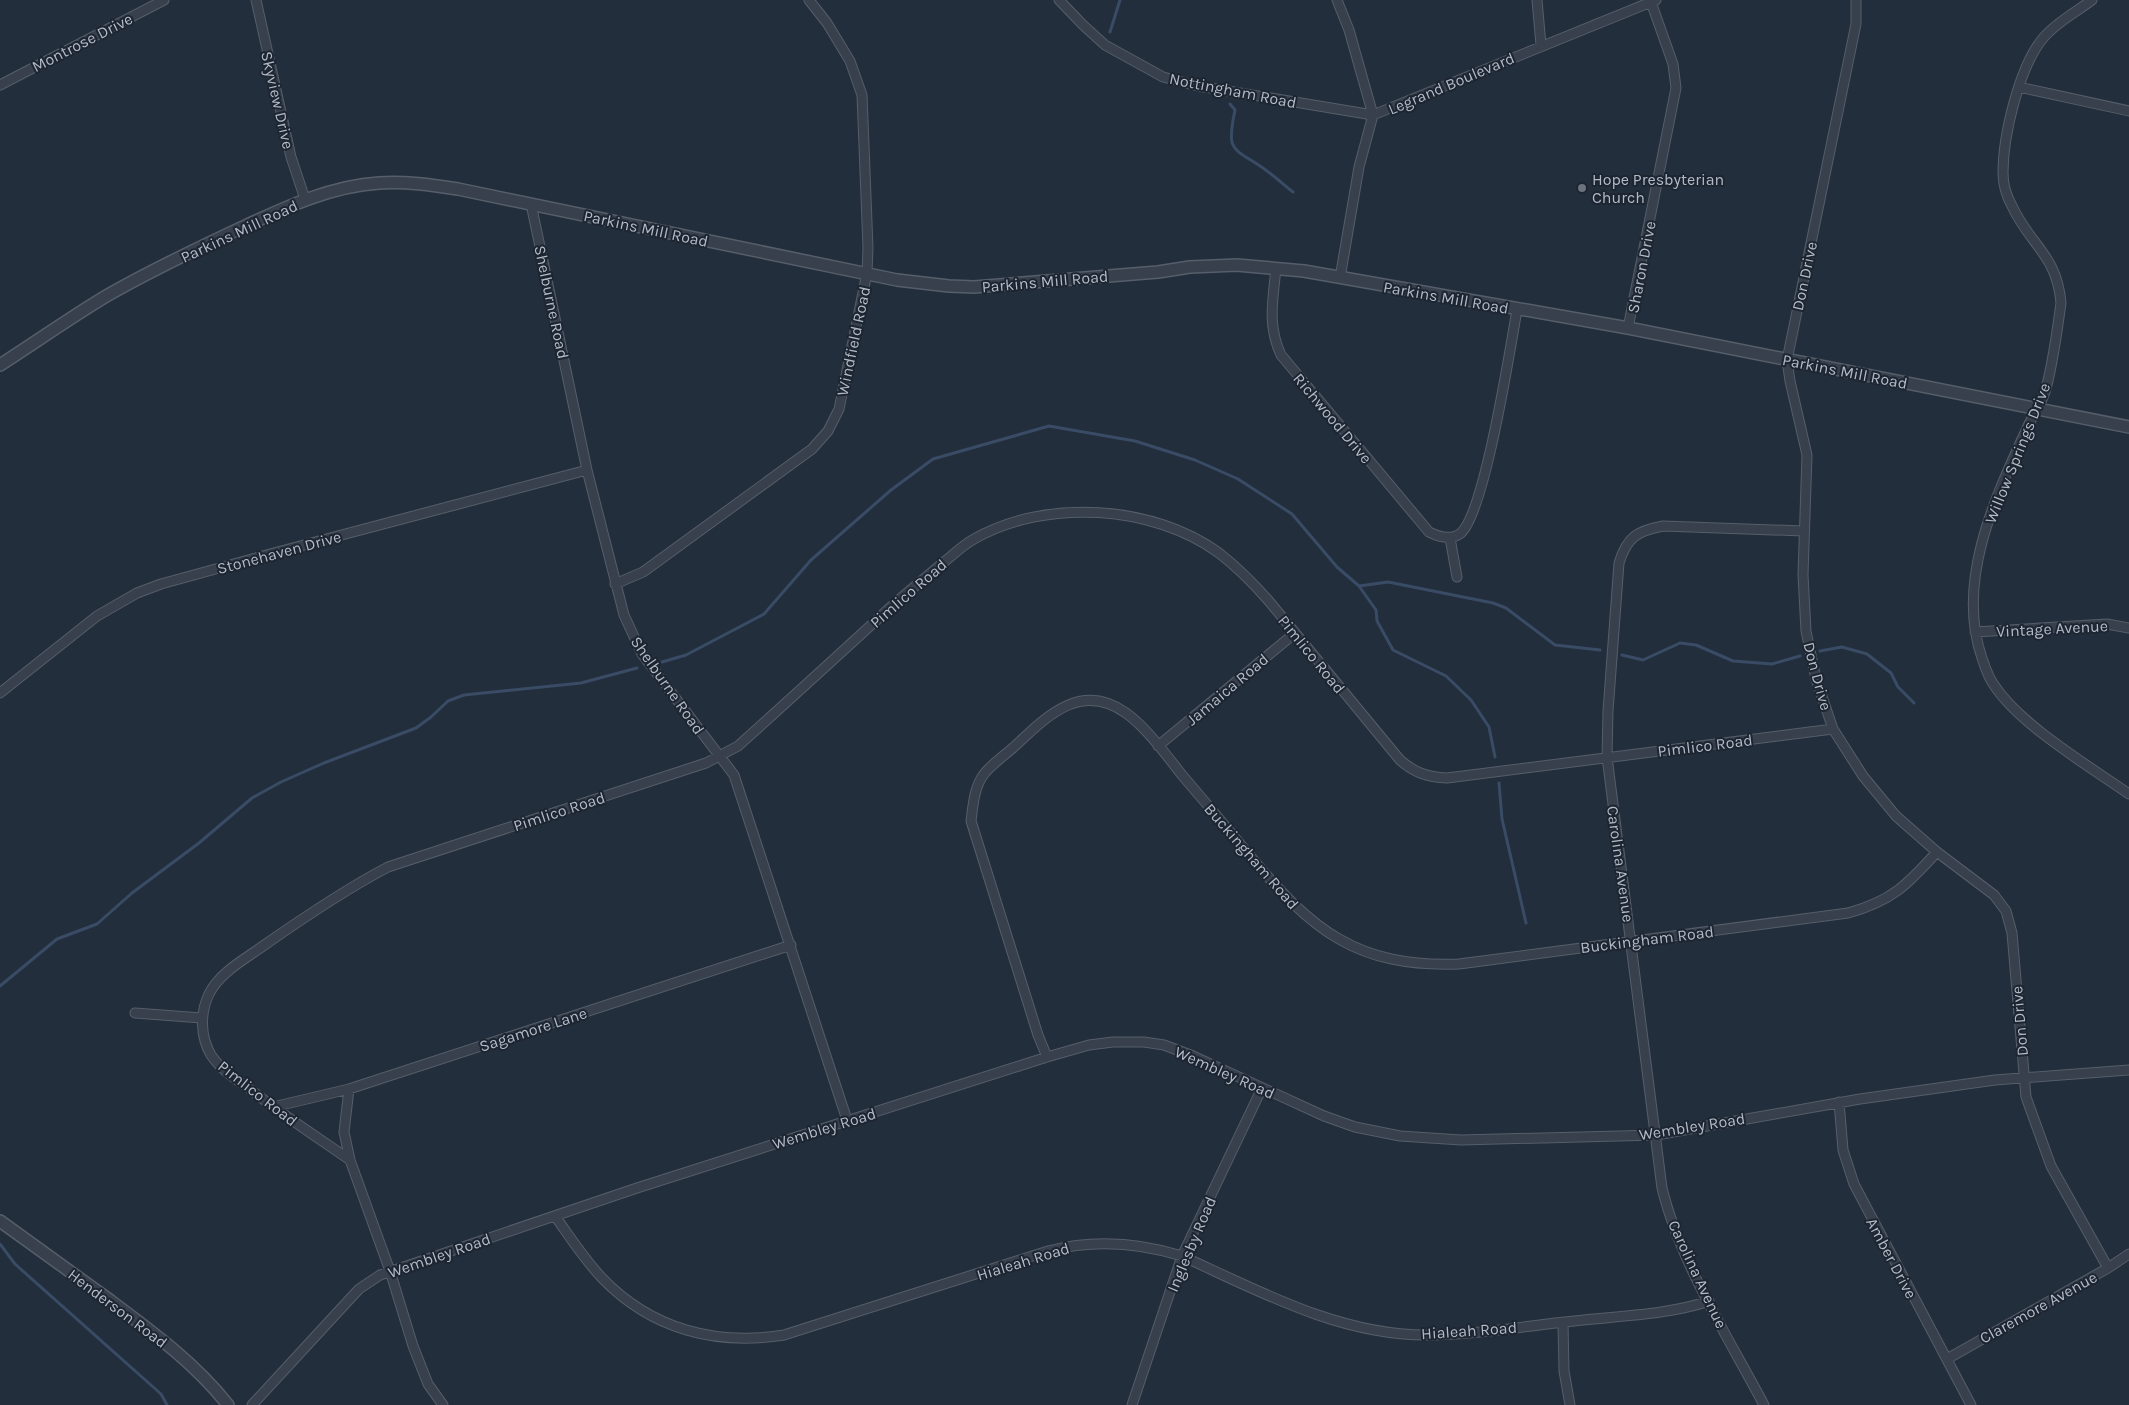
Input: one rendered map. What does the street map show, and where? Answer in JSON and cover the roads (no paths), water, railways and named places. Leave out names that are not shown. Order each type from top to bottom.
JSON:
[{"type":"street","name":"Montrose Drive","points":[[0,85],[164,0]]},
{"type":"street","name":"Skyview Drive","points":[[256,0],[291,157],[305,200]]},
{"type":"street","name":"Windfield Road","points":[[615,584],[643,572],[787,468],[822,440],[839,409],[867,273],[868,248],[862,95],[850,61],[827,23],[809,0]]},
{"type":"street","name":"Nottingham Road","points":[[1059,0],[1105,45],[1120,55],[1163,76],[1198,86],[1373,115]]},
{"type":"street","points":[[1337,0],[1349,30],[1373,115]]},
{"type":"street","points":[[1537,0],[1541,45]]},
{"type":"street","name":"Don Drive","points":[[1856,0],[1856,24],[1787,360],[1807,455],[1803,584],[1806,631],[1816,680],[1833,728],[1863,776],[1878,796],[1913,832],[1994,895],[2006,911],[2012,932],[2026,1097],[2045,1153],[2064,1192],[2108,1268]]},
{"type":"street","name":"Willow Springs Drive","points":[[2092,0],[2053,28],[2044,37],[2027,64],[2006,137],[2003,176],[2012,207],[2051,264],[2060,290],[2061,303],[2044,393],[2028,425],[1987,526],[1977,564],[1973,592],[1975,632],[1987,673],[2001,695],[2020,714],[2046,735],[2129,794]]},
{"type":"street","name":"Legrand Boulevard","points":[[1340,278],[1359,167],[1373,115],[1653,1]]},
{"type":"street","name":"Sharon Drive","points":[[1628,328],[1676,88],[1673,64],[1653,1]]},
{"type":"street","points":[[2020,87],[2129,111]]},
{"type":"street","name":"Parkins Mill Road","points":[[0,365],[108,295],[217,239],[305,200],[347,188],[378,183],[405,183],[458,189],[897,280],[949,286],[974,287],[1190,267],[1237,265],[1276,268],[1445,295],[1517,310],[1628,328],[2129,427]]},
{"type":"street","name":"Shelburne Road","points":[[532,204],[587,470],[615,584],[630,632],[642,654],[734,775],[847,1120]]},
{"type":"street","name":"Richwood Drive","points":[[1276,268],[1271,323],[1274,339],[1281,355],[1429,532],[1438,537],[1450,538]]},
{"type":"street","points":[[1457,577],[1450,538],[1461,533],[1470,520],[1482,480],[1502,394],[1517,310]]},
{"type":"street","name":"Stonehaven Drive","points":[[0,693],[97,616],[137,593],[161,584],[270,554],[587,470]]},
{"type":"street","name":"Pimlico Road","points":[[350,1160],[224,1071],[212,1055],[203,1037],[202,1018],[209,993],[216,984],[236,966],[309,914],[379,872],[442,848],[706,763],[738,746],[907,592],[959,550],[987,532],[1028,519],[1092,512],[1129,516],[1161,525],[1189,537],[1218,553],[1246,576],[1295,632],[1400,760],[1418,774],[1447,778],[1833,728]]},
{"type":"street","name":"Carolina Avenue","points":[[1764,1405],[1709,1301],[1671,1222],[1662,1188],[1607,757],[1608,711],[1619,563],[1624,547],[1631,538],[1650,528],[1663,526],[1804,531]]},
{"type":"street","name":"Vintage Avenue","points":[[1975,632],[2107,624],[2129,628]]},
{"type":"street","name":"Jamaica Road","points":[[1158,746],[1295,632]]},
{"type":"street","name":"Buckingham Road","points":[[1047,1056],[1035,1026],[975,839],[971,821],[978,786],[984,774],[1046,717],[1070,704],[1084,701],[1099,702],[1114,706],[1128,714],[1158,746],[1280,892],[1313,922],[1330,934],[1358,948],[1398,960],[1431,965],[1459,964],[1848,913],[1869,907],[1896,893],[1937,852]]},
{"type":"street","name":"Sagamore Lane","points":[[273,1107],[350,1089],[791,946]]},
{"type":"street","points":[[134,1013],[202,1018]]},
{"type":"street","name":"Wembley Road","points":[[252,1405],[359,1289],[371,1280],[390,1271],[847,1120],[1047,1056],[1089,1046],[1113,1042],[1144,1042],[1164,1046],[1193,1056],[1324,1116],[1355,1127],[1408,1137],[1461,1140],[1656,1134],[1839,1102],[2024,1077],[2129,1070]]},
{"type":"street","name":"Inglesby Road","points":[[1132,1405],[1182,1256],[1262,1088]]},
{"type":"street","points":[[350,1089],[344,1132],[350,1160],[390,1271],[413,1346],[428,1384],[443,1405]]},
{"type":"street","name":"Amber Drive","points":[[1839,1102],[1843,1150],[1851,1178],[1971,1405]]},
{"type":"street","name":"Hialeah Road","points":[[555,1216],[584,1257],[602,1278],[632,1304],[659,1320],[685,1331],[733,1339],[784,1335],[1071,1245],[1112,1243],[1148,1247],[1182,1256],[1288,1304],[1344,1323],[1425,1335],[1458,1334],[1654,1312],[1696,1306],[1709,1301]]},
{"type":"street","name":"Henderson Road","points":[[0,1221],[122,1309],[172,1349],[216,1390],[228,1405]]},
{"type":"street","name":"Claremore Avenue","points":[[1947,1358],[2108,1268],[2129,1254]]},
{"type":"street","points":[[1563,1322],[1564,1370],[1570,1405]]},
{"type":"waterway","points":[[1110,32],[1120,0]]},
{"type":"waterway","points":[[1230,104],[1235,110],[1231,134],[1234,147],[1293,192]]},
{"type":"waterway","points":[[662,662],[686,655],[764,614],[811,560],[891,490],[933,459],[1049,426],[1135,441],[1195,460],[1238,479],[1292,514],[1337,567],[1359,586],[1376,610],[1377,621],[1393,650],[1446,676],[1471,700],[1489,727],[1495,757]]},
{"type":"waterway","points":[[1359,586],[1388,582],[1493,603],[1506,608],[1555,645],[1600,650]]},
{"type":"waterway","points":[[1622,655],[1643,660],[1680,643],[1696,645],[1733,661],[1772,664],[1800,656]]},
{"type":"waterway","points":[[1820,651],[1842,647],[1867,654],[1891,673],[1898,687],[1914,703]]},
{"type":"waterway","points":[[0,986],[57,939],[97,924],[132,893],[199,843],[252,798],[281,782],[324,763],[416,728],[448,701],[464,695],[581,683],[637,668]]},
{"type":"waterway","points":[[1499,783],[1502,819],[1526,923]]},
{"type":"waterway","points":[[0,1244],[15,1264],[161,1394],[167,1405]]},
{"type":"place","name":"Hope Presbyterian Church","points":[[1582,188]]}]
